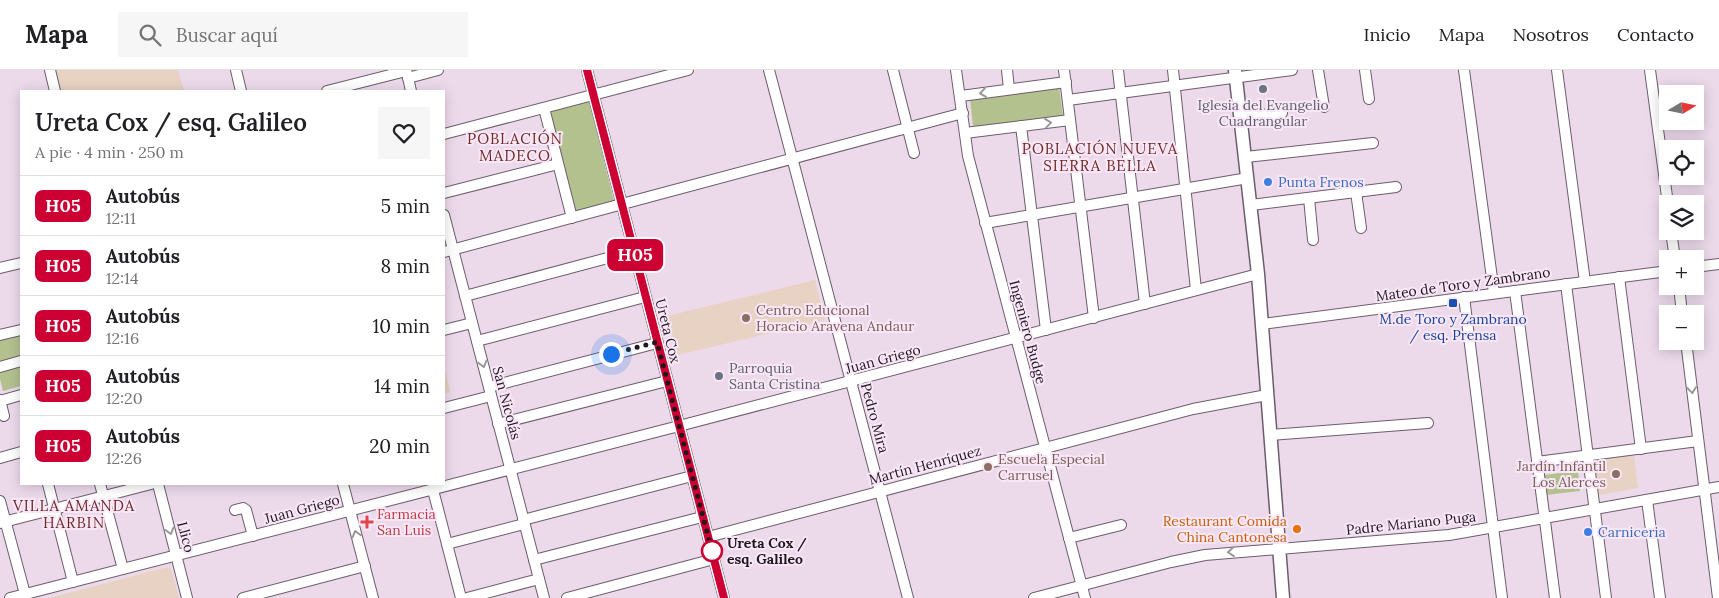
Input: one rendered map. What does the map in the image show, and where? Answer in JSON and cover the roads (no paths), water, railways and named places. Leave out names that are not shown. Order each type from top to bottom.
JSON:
[{"type":"main road","points":[[1236,74],[1258,274],[1283,598]]},
{"type":"street","points":[[50,70],[55,90]]},
{"type":"street","points":[[236,70],[241,90]]},
{"type":"street","points":[[331,90],[407,73],[438,70]]},
{"type":"street","name":"Ureta Cox","points":[[587,70],[724,598]]},
{"type":"street","points":[[445,134],[688,70]]},
{"type":"street","name":"Pedro Mira","points":[[769,70],[908,598]]},
{"type":"street","points":[[893,70],[914,152]]},
{"type":"street","name":"Ingeniero Budge","points":[[956,70],[968,156],[1085,598]]},
{"type":"street","points":[[1007,70],[1009,89]]},
{"type":"street","points":[[1064,70],[1094,318]]},
{"type":"street","points":[[1118,70],[1145,304]]},
{"type":"street","points":[[1173,70],[1196,290]]},
{"type":"street","points":[[1068,100],[1174,86],[1236,74],[1292,70]]},
{"type":"street","points":[[1318,70],[1324,107]]},
{"type":"street","points":[[1365,70],[1369,99]]},
{"type":"street","points":[[1464,70],[1494,294]]},
{"type":"street","points":[[1558,70],[1585,282]]},
{"type":"street","points":[[1650,70],[1667,195]]},
{"type":"street","points":[[407,73],[411,90]]},
{"type":"street","points":[[961,96],[1066,82]]},
{"type":"street","points":[[544,108],[572,218]]},
{"type":"street","points":[[448,251],[792,157],[963,113]]},
{"type":"street","points":[[1241,117],[1282,113]]},
{"type":"street","points":[[964,132],[1070,120]]},
{"type":"street","points":[[1021,126],[1046,330]]},
{"type":"street","points":[[1246,157],[1373,144]]},
{"type":"street","points":[[445,193],[558,164]]},
{"type":"street","points":[[985,222],[1248,178]]},
{"type":"street","points":[[1251,205],[1396,187]]},
{"type":"street","points":[[1356,192],[1361,228]]},
{"type":"street","points":[[1309,198],[1314,240]]},
{"type":"street","name":"San Nicolás","points":[[445,224],[448,251],[465,296],[544,598]]},
{"type":"street","points":[[465,296],[634,251]]},
{"type":"street","points":[[0,268],[20,263]]},
{"type":"street","points":[[1704,266],[1719,264]]},
{"type":"street","name":"Mateo de Toro y Zambrano","points":[[1262,324],[1659,272]]},
{"type":"street","name":"Juan Griego","points":[[10,598],[433,490],[1258,274]]},
{"type":"street","points":[[1619,277],[1640,449]]},
{"type":"street","points":[[1566,284],[1606,598]]},
{"type":"street","points":[[1515,291],[1555,598]]},
{"type":"street","points":[[477,341],[645,297]]},
{"type":"street","points":[[1464,298],[1502,598]]},
{"type":"street","points":[[445,330],[472,323]]},
{"type":"street","points":[[0,335],[20,330]]},
{"type":"street","points":[[445,408],[490,391],[657,342]]},
{"type":"street","points":[[1687,350],[1718,598]]},
{"type":"street","points":[[0,367],[20,361]]},
{"type":"street","points":[[499,427],[667,383]]},
{"type":"street","points":[[4,416],[0,400],[20,395]]},
{"type":"street","name":"Martín Henríquez","points":[[708,537],[1213,404],[1267,395]]},
{"type":"street","points":[[1270,435],[1428,423]]},
{"type":"street","points":[[1537,462],[1698,441]]},
{"type":"street","points":[[0,458],[20,452]]},
{"type":"street","points":[[447,544],[523,520],[691,474]]},
{"type":"street","points":[[48,485],[73,582]]},
{"type":"street","points":[[100,485],[123,569]]},
{"type":"street","points":[[3,522],[147,485]]},
{"type":"street","name":"Llico","points":[[158,485],[187,598]]},
{"type":"street","points":[[343,485],[373,598]]},
{"type":"street","name":"Padre Mariano Puga","points":[[1034,598],[1195,557],[1279,548],[1438,536],[1719,487]]},
{"type":"street","points":[[433,490],[461,598]]},
{"type":"street","points":[[1648,500],[1660,598]]},
{"type":"street","points":[[0,501],[3,522],[25,594]]},
{"type":"street","name":"Juan Griego","points":[[235,510],[243,508],[246,510],[253,536]]},
{"type":"street","points":[[534,560],[702,517]]},
{"type":"street","points":[[1069,538],[1121,525]]},
{"type":"street","points":[[567,598],[714,559]]},
{"type":"street","points":[[243,598],[365,566]]},
{"type":"street","points":[[467,598],[539,579]]},
{"type":"place","name":"Iglesia del Evangelio Cuadrangular","points":[[1263,89]]},
{"type":"place","name":"Punta Frenos","points":[[1268,182]]},
{"type":"place","name":"M.de Toro y Zambrano / esq. Prensa","points":[[1453,303]]},
{"type":"place","name":"Centro Educional Horacio Aravena Andaur","points":[[746,318]]},
{"type":"place","name":"Parroquia Santa Cristina","points":[[719,376]]},
{"type":"place","name":"Escuela Especial Carrusel","points":[[988,467]]},
{"type":"place","name":"Jardín Infantil Los Alerces","points":[[1616,474]]},
{"type":"place","name":"Farmacia San Luis","points":[[367,522]]},
{"type":"place","name":"Restaurant Comida China Cantonesa","points":[[1297,529]]},
{"type":"place","name":"Carniceria","points":[[1588,532]]},
{"type":"place","name":"Ureta Cox / esq. Galileo","points":[[712,551]]},
{"type":"district","name":"POBLACIÓN MADECO","points":[[515,148]]},
{"type":"district","name":"POBLACIÓN NUEVA SIERRA BELLA","points":[[1100,158]]},
{"type":"district","name":"VILLA AMANDA HARBIN","points":[[74,514]]}]
